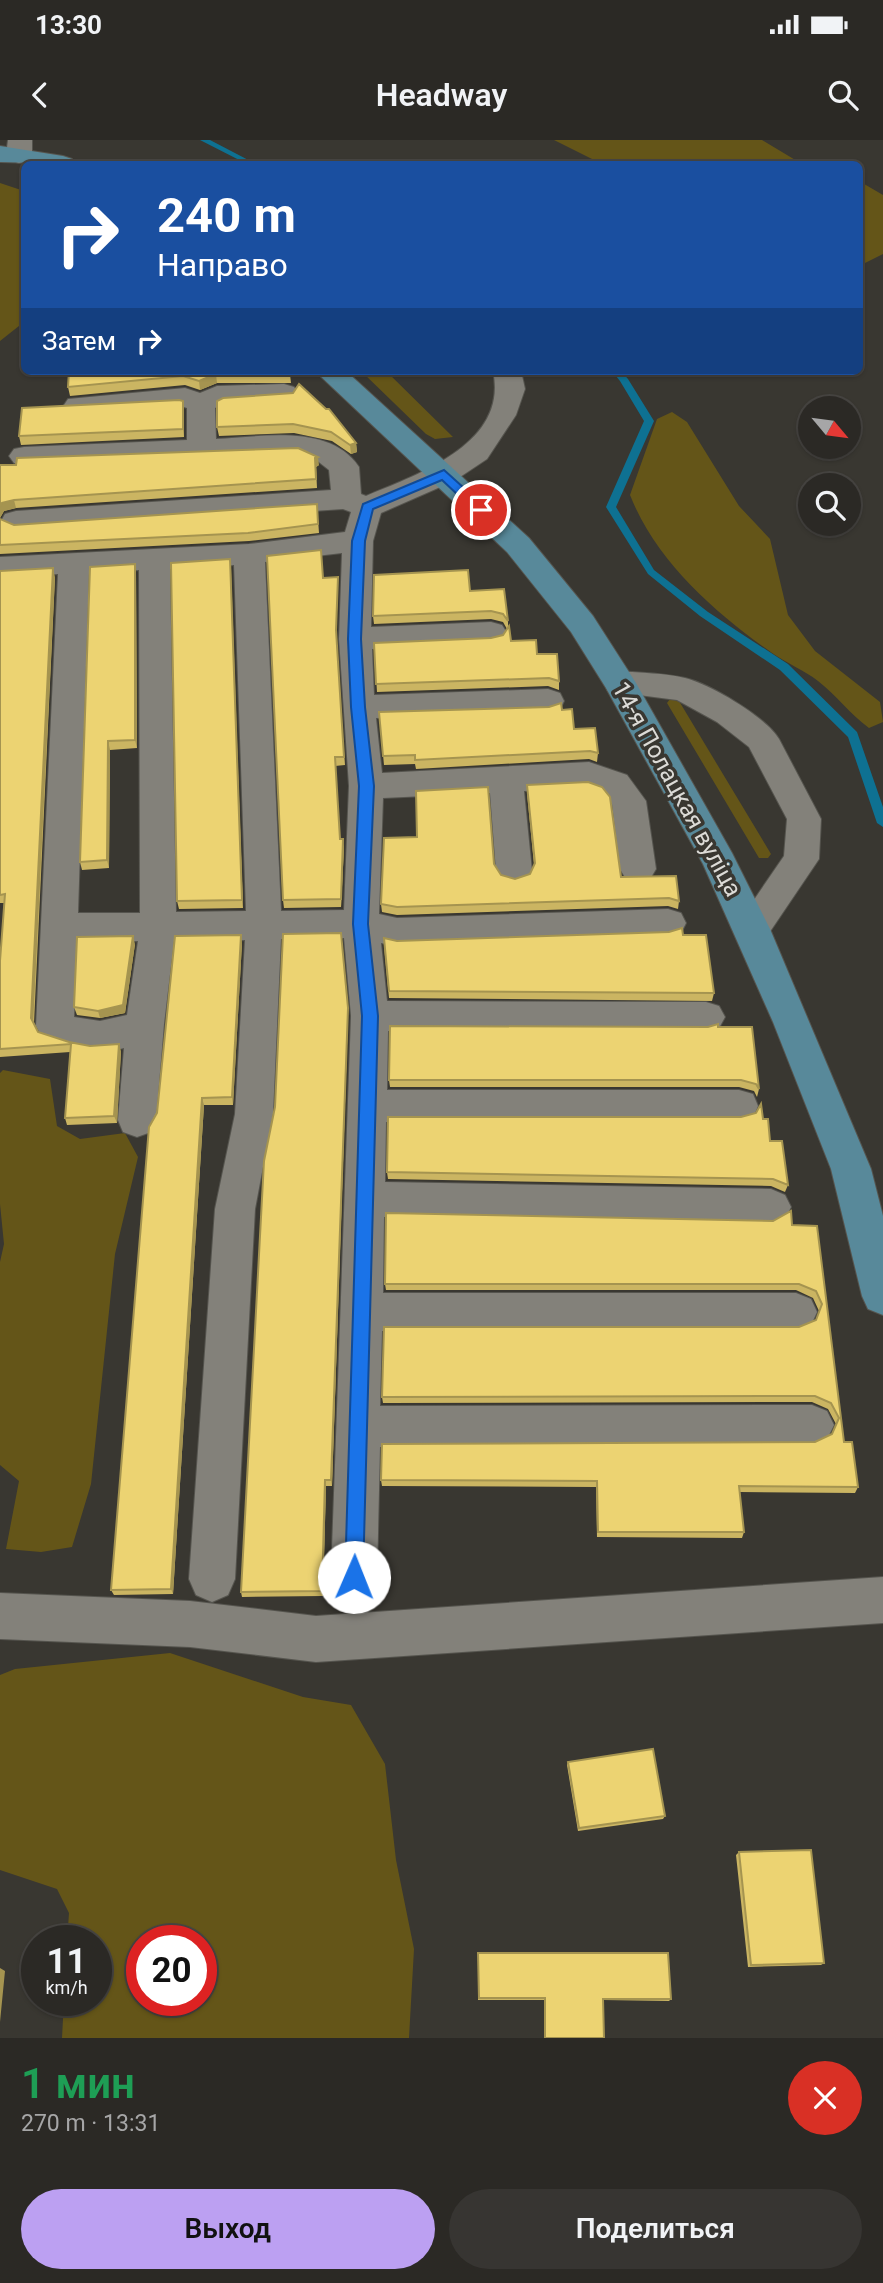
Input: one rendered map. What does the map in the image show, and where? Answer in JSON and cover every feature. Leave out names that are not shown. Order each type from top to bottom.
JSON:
[{"type":"main road","points":[[13,149],[53,161]]},
{"type":"main road","name":"14-я Полацкая вуліца","points":[[333,375],[518,545],[582,624],[620,683],[680,788],[752,929],[851,1169],[883,1296]]},
{"type":"lane","points":[[0,567],[249,554],[357,516],[444,474],[477,453],[502,415],[511,389],[508,375]]},
{"type":"lane","points":[[201,404],[217,395],[285,393]]},
{"type":"lane","points":[[78,405],[185,397],[201,404]]},
{"type":"lane","points":[[201,404],[202,449]]},
{"type":"lane","points":[[24,456],[299,445],[325,452],[344,467],[357,516],[355,639],[366,786],[361,924],[370,1016],[354,1577]]},
{"type":"lane","points":[[16,521],[357,516]]},
{"type":"lane","points":[[212,1578],[235,1209],[254,1114],[264,923],[249,554]]},
{"type":"lane","points":[[137,1120],[145,1024],[159,927],[154,558]]},
{"type":"lane","points":[[74,562],[55,1026],[79,1036],[120,1036],[145,1024]]},
{"type":"lane","points":[[355,639],[491,633]]},
{"type":"lane","points":[[620,683],[683,689],[729,714],[762,740],[804,819],[801,859],[752,929]]},
{"type":"lane","points":[[358,707],[548,701]]},
{"type":"lane","points":[[366,786],[589,775],[615,784],[629,801],[638,869]]},
{"type":"lane","points":[[506,779],[514,872]]},
{"type":"lane","points":[[59,928],[264,923],[361,924],[397,932],[668,923]]},
{"type":"lane","points":[[370,1016],[706,1017]]},
{"type":"lane","points":[[366,1106],[739,1106]]},
{"type":"lane","points":[[364,1199],[771,1207]]},
{"type":"lane","points":[[361,1312],[796,1312]]},
{"type":"lane","points":[[358,1427],[812,1425]]},
{"type":"lane","points":[[0,1616],[190,1624],[316,1640],[883,1600]]},
{"type":"shaded area","points":[[554,140],[762,140],[797,161],[596,161]]},
{"type":"shaded area","points":[[0,183],[21,190],[21,324],[0,341]]},
{"type":"shaded area","points":[[863,183],[883,195],[883,254],[863,264]]},
{"type":"shaded area","points":[[365,375],[390,375],[453,437],[435,439],[426,434]]},
{"type":"shaded area","points":[[672,412],[687,422],[739,506],[770,539],[788,615],[815,651],[880,702],[883,722],[869,728],[818,681],[777,657],[750,637],[689,583],[655,542],[630,495],[657,419]]},
{"type":"shaded area","points":[[670,699],[679,701],[771,854],[768,858],[759,858],[667,703]]},
{"type":"shaded area","points":[[3,1070],[50,1079],[57,1126],[80,1139],[125,1133],[138,1157],[115,1254],[91,1484],[72,1547],[41,1552],[6,1549],[19,1481],[0,1465],[0,1262],[4,1244],[0,1204],[0,1073]]},
{"type":"shaded area","points":[[170,1653],[303,1697],[351,1705],[385,1764],[396,1860],[414,1949],[409,2038],[62,2038],[63,2016],[112,2016],[112,1925],[68,1925],[69,1913],[57,1889],[0,1870],[0,1675],[15,1669]]},
{"type":"building","points":[[69,375],[214,375],[199,381],[183,376],[68,387]]},
{"type":"building","points":[[299,384],[329,409],[356,443],[350,445],[331,432],[293,424],[217,427],[217,401],[223,398],[293,393]]},
{"type":"building","points":[[183,401],[183,429],[19,436],[22,408]]},
{"type":"building","points":[[298,448],[318,457],[315,458],[316,479],[14,500],[0,506],[0,465],[16,465],[17,458]]},
{"type":"building","points":[[317,504],[318,524],[248,533],[0,545],[0,519],[14,525]]},
{"type":"building","points":[[321,550],[323,578],[338,577],[336,630],[344,757],[335,757],[340,839],[343,839],[341,899],[283,900],[267,556]]},
{"type":"building","points":[[230,559],[242,900],[177,901],[171,563]]},
{"type":"building","points":[[135,564],[135,740],[108,741],[107,860],[80,862],[90,567]]},
{"type":"building","points":[[53,568],[31,1018],[38,1032],[69,1042],[90,1046],[119,1044],[114,1116],[65,1118],[71,1044],[0,1049],[0,961],[5,894],[0,895],[0,571]]},
{"type":"building","points":[[468,570],[470,591],[504,589],[508,621],[503,614],[491,611],[373,616],[374,575]]},
{"type":"building","points":[[509,626],[511,641],[536,640],[537,654],[557,654],[559,681],[549,678],[376,684],[374,643],[491,638],[503,635]]},
{"type":"building","points":[[561,703],[562,710],[572,709],[574,729],[595,728],[598,753],[590,751],[415,760],[415,755],[383,756],[379,712],[549,707]]},
{"type":"building","points":[[588,782],[602,787],[610,797],[621,877],[676,876],[679,901],[669,898],[397,907],[381,904],[384,838],[417,837],[416,791],[488,787],[494,864],[501,875],[515,879],[530,874],[535,863],[527,785]]},
{"type":"building","points":[[682,928],[683,935],[706,935],[714,993],[389,991],[384,938],[397,941],[669,932]]},
{"type":"building","points":[[341,933],[348,1008],[331,1480],[325,1480],[322,1591],[241,1592],[264,1161],[275,1107],[283,934]]},
{"type":"building","points":[[241,935],[232,1097],[202,1098],[171,1589],[111,1590],[149,1127],[157,1113],[175,936]]},
{"type":"building","points":[[133,936],[123,1005],[98,1011],[74,1007],[77,937]]},
{"type":"building","points":[[718,1024],[718,1027],[752,1027],[759,1089],[756,1084],[741,1080],[389,1080],[390,1026],[708,1027]]},
{"type":"building","points":[[761,1104],[763,1119],[768,1119],[770,1141],[782,1141],[788,1185],[773,1179],[387,1172],[388,1117],[741,1117],[756,1113]]},
{"type":"building","points":[[791,1211],[792,1225],[817,1226],[844,1442],[852,1442],[858,1487],[739,1486],[744,1532],[598,1532],[597,1481],[381,1480],[382,1444],[815,1442],[832,1434],[839,1418],[831,1403],[815,1396],[382,1397],[384,1327],[799,1327],[816,1320],[822,1304],[816,1291],[799,1284],[385,1284],[386,1213],[773,1221]]},
{"type":"building","points":[[653,1749],[665,1816],[579,1828],[568,1762]]},
{"type":"building","points":[[811,1850],[824,1963],[751,1965],[739,1852]]},
{"type":"building","points":[[478,1953],[668,1953],[671,1999],[603,1999],[604,2038],[545,2038],[545,1998],[479,1998]]},
{"type":"waterway","points":[[204,140],[246,161]]},
{"type":"waterway","points":[[620,375],[649,421],[611,507],[651,572],[704,614],[784,667],[853,735],[883,823]]},
{"type":"route","points":[[354,1577],[370,1016],[361,924],[366,786],[355,639],[358,541],[367,507],[444,474],[481,510]]}]
